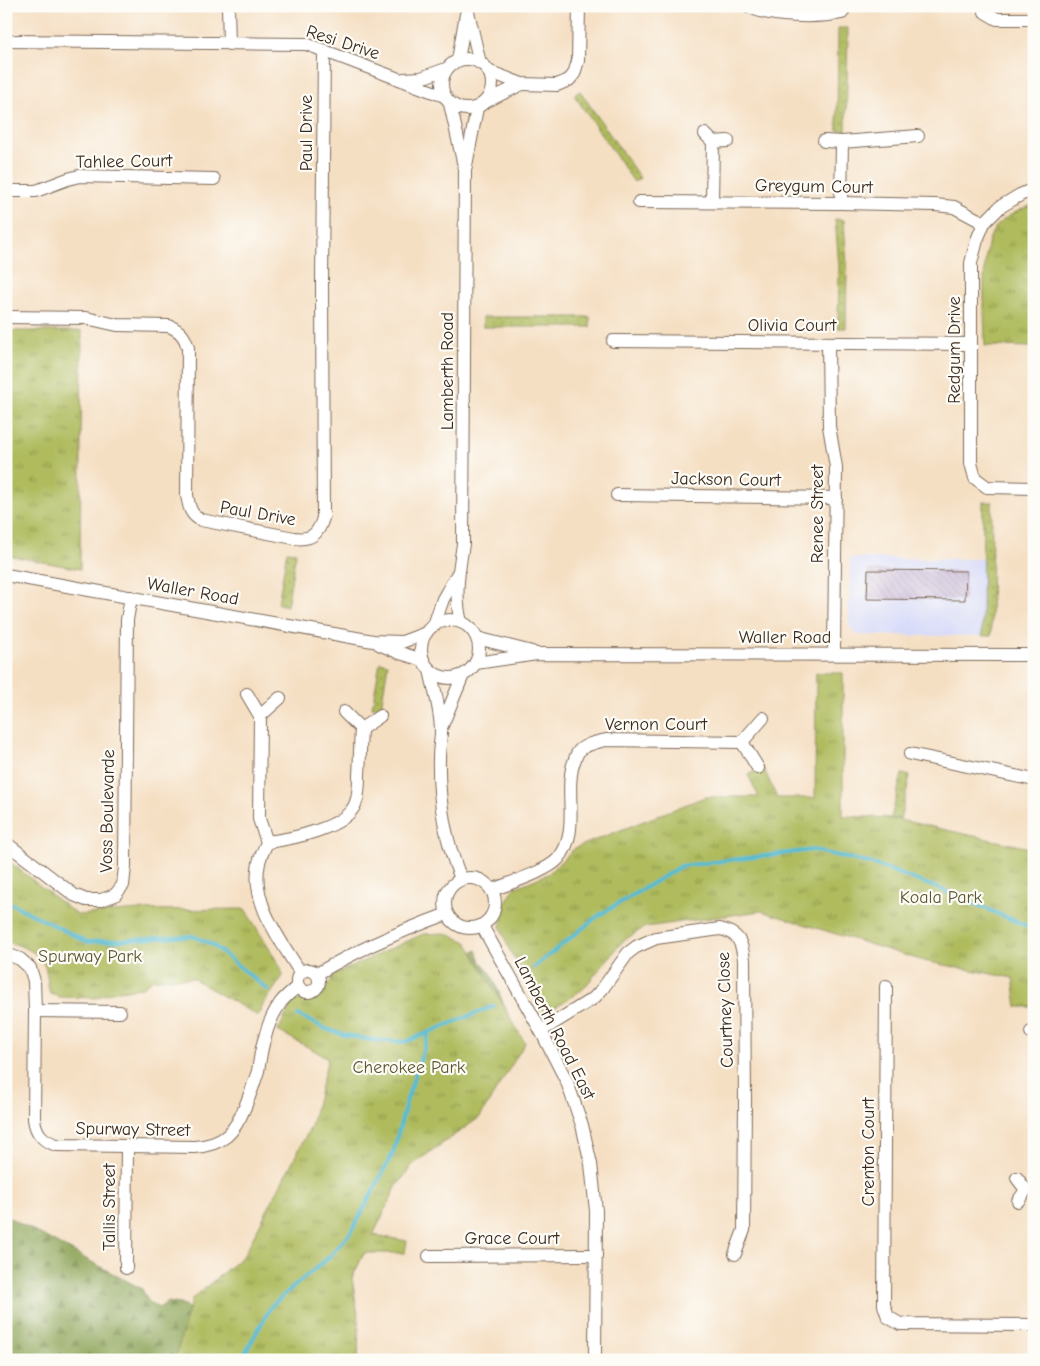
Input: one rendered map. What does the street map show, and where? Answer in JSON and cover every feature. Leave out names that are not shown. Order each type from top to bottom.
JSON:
[{"type":"street","points":[[228,6],[229,44]]},
{"type":"street","points":[[446,69],[458,60],[466,59],[473,60],[522,84],[557,85],[569,80],[574,74],[578,62],[579,6]]},
{"type":"street","points":[[748,6],[777,15],[829,16],[842,12],[846,6]]},
{"type":"street","points":[[984,6],[986,12],[998,19],[1034,19]]},
{"type":"street","name":"Lamberth Road","points":[[458,60],[466,7]]},
{"type":"street","name":"Lamberth Road","points":[[461,622],[457,600],[463,544],[466,171],[481,105],[490,95],[492,87],[491,79],[484,67],[466,7]]},
{"type":"street","name":"Resi Drive","points":[[6,41],[306,44],[447,100]]},
{"type":"street","name":"Paul Drive","points":[[6,317],[86,318],[117,324],[169,326],[177,329],[182,334],[188,348],[188,505],[191,514],[201,520],[294,538],[310,538],[316,533],[323,518],[324,50]]},
{"type":"street","name":"Resi Drive","points":[[398,80],[422,78],[446,69]]},
{"type":"street","name":"Lamberth Road","points":[[446,69],[441,82],[442,90],[447,100],[466,171]]},
{"type":"street","points":[[447,100],[456,108],[470,110],[522,84]]},
{"type":"street","points":[[824,141],[842,142],[918,136]]},
{"type":"street","points":[[712,202],[709,138],[728,141]]},
{"type":"street","points":[[841,203],[842,142]]},
{"type":"street","name":"Tahlee Court","points":[[6,192],[36,192],[79,176],[214,179]]},
{"type":"street","name":"Redgum Drive","points":[[1034,188],[1000,207],[984,222],[971,263],[971,464],[975,478],[987,487],[1034,488]]},
{"type":"street","name":"Greygum Court","points":[[639,202],[935,205],[954,207],[984,222]]},
{"type":"street","name":"Olivia Court","points":[[613,341],[971,344]]},
{"type":"street","name":"Renee Street","points":[[828,343],[829,426],[836,467],[834,654]]},
{"type":"street","name":"Jackson Court","points":[[617,496],[836,498]]},
{"type":"street","name":"Lamberth Road","points":[[430,629],[443,599],[459,570]]},
{"type":"street","name":"Waller Road","points":[[6,575],[373,641],[402,642],[430,629]]},
{"type":"street","name":"Voss Boulevarde","points":[[6,843],[74,895],[86,900],[101,900],[115,895],[123,885],[125,867],[127,620],[132,597]]},
{"type":"street","points":[[426,665],[437,675],[446,678],[455,678],[463,675],[476,663],[479,651],[477,638],[468,626],[461,622],[443,621],[430,629],[422,642],[421,651],[436,695],[441,729],[439,758],[440,790],[446,833],[461,879]]},
{"type":"street","name":"Waller Road","points":[[477,638],[537,654]]},
{"type":"street","name":"Waller Road","points":[[373,641],[426,665]]},
{"type":"street","name":"Waller Road","points":[[476,663],[537,654],[1034,655]]},
{"type":"street","points":[[441,729],[463,675]]},
{"type":"street","points":[[247,694],[260,716],[258,819],[267,842],[259,863],[259,895],[266,916],[300,972]]},
{"type":"street","points":[[260,716],[280,698]]},
{"type":"street","points":[[267,842],[288,839],[317,831],[344,818],[354,808],[358,795],[361,729],[344,712]]},
{"type":"street","points":[[361,729],[380,716]]},
{"type":"street","points":[[758,768],[742,742],[763,718]]},
{"type":"street","name":"Vernon Court","points":[[492,890],[543,870],[557,860],[563,852],[569,838],[571,768],[578,752],[590,744],[606,740],[742,742]]},
{"type":"street","points":[[910,754],[1034,780]]},
{"type":"street","points":[[470,877],[479,879],[492,890],[495,898],[493,914],[482,926],[474,928],[458,926],[447,914],[445,897],[454,883],[461,879],[470,877]]},
{"type":"street","points":[[317,974],[334,963],[447,914]]},
{"type":"street","name":"Lamberth Road East","points":[[482,926],[541,1031],[567,1082],[582,1125],[591,1164],[596,1211],[595,1360]]},
{"type":"street","name":"Courtney Close","points":[[541,1031],[594,998],[628,953],[636,947],[656,938],[720,929],[735,935],[743,948],[744,960],[745,1102],[744,1230],[735,1254]]},
{"type":"street","name":"Spurway Street","points":[[6,954],[20,959],[30,968],[34,981],[35,1129],[47,1142],[57,1146],[206,1146],[221,1140],[238,1124],[252,1090],[265,1036],[272,1019],[282,1002],[298,986]]},
{"type":"street","points":[[309,969],[317,974],[319,983],[314,990],[305,992],[298,986],[297,977],[300,972],[309,969]]},
{"type":"street","name":"Crenton Court","points":[[886,986],[884,1305],[888,1317],[900,1324],[1034,1325]]},
{"type":"street","points":[[35,1011],[120,1012]]},
{"type":"street","name":"Tallis Street","points":[[126,1268],[127,1146]]},
{"type":"street","points":[[1017,1178],[1030,1190],[1018,1201]]},
{"type":"street","name":"Grace Court","points":[[429,1256],[596,1255]]},
{"type":"shaded area","points":[[850,558],[983,559],[982,636],[858,635],[853,632],[849,625]]},
{"type":"green space","points":[[838,28],[848,28],[846,131],[837,130]]},
{"type":"green space","points":[[580,91],[640,178],[634,182],[574,95]]},
{"type":"green space","points":[[1034,204],[1034,347],[985,346],[984,284],[990,238],[995,228],[1003,220]]},
{"type":"green space","points":[[835,219],[844,220],[847,266],[846,328],[838,328],[839,266]]},
{"type":"green space","points":[[483,317],[590,317],[590,327],[483,327]]},
{"type":"green space","points":[[6,331],[82,331],[80,569],[6,555]]},
{"type":"green space","points":[[983,502],[992,502],[991,636],[982,636]]},
{"type":"green space","points":[[287,551],[296,552],[287,606],[278,604]]},
{"type":"green space","points":[[380,662],[388,664],[381,708],[372,707]]},
{"type":"green space","name":"Koala Park","points":[[816,673],[843,673],[843,816],[891,818],[1034,849],[1034,1007],[1017,1007],[1013,978],[924,961],[761,911],[645,927],[623,941],[583,989],[545,1014],[510,951],[500,926],[505,904],[514,888],[548,874],[575,848],[705,797],[759,797],[748,775],[763,767],[777,798],[815,798]]},
{"type":"green space","points":[[902,774],[910,776],[900,820],[891,818]]},
{"type":"green space","name":"Spurway Park","points":[[6,859],[77,915],[139,910],[245,909],[281,968],[283,976],[263,1005],[258,1016],[192,978],[153,979],[141,988],[111,992],[96,998],[60,997],[50,994],[46,970],[42,961],[29,950],[6,941]]},
{"type":"green space","name":"Cherokee Park","points":[[445,933],[467,942],[525,1043],[480,1117],[413,1164],[396,1187],[373,1235],[407,1241],[405,1253],[364,1253],[352,1278],[359,1322],[358,1360],[175,1360],[192,1299],[244,1255],[311,1126],[328,1058],[278,1031],[293,1001],[322,995],[335,974],[423,934]]},
{"type":"green space","name":"Cherokee Park","points":[[477,950],[481,962],[491,973],[507,1012],[480,1117],[413,1164],[396,1187],[352,1278],[285,1360],[6,1360],[6,1218],[10,1218],[142,1289],[148,1301],[159,1308],[167,1302],[180,1304],[193,1310],[231,1287],[469,954]]},
{"type":"building","points":[[868,570],[966,571],[965,600],[867,599]]},
{"type":"waterway","points":[[534,967],[598,916],[681,866],[813,850],[873,864],[940,889],[1034,929]]},
{"type":"waterway","points":[[6,901],[87,942],[193,936],[213,945],[268,990]]},
{"type":"waterway","points":[[298,1015],[326,1029],[344,1035],[372,1040],[405,1042],[494,1006]]},
{"type":"waterway","points":[[241,1360],[272,1305],[329,1257],[352,1231],[393,1153],[407,1099],[429,1033]]}]
